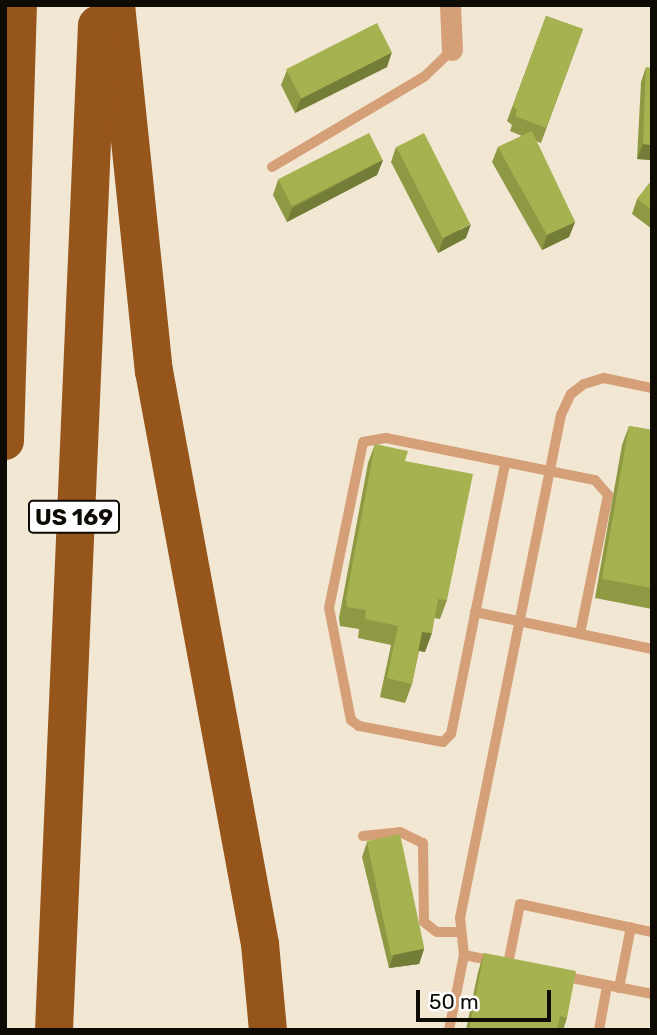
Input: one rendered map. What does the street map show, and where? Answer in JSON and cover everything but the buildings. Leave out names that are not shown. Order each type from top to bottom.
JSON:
[{"type":"highway","points":[[5,20],[7,5]]},
{"type":"highway","points":[[5,440],[18,5]]},
{"type":"highway","name":"US 169","points":[[54,1030],[98,5]]},
{"type":"highway","points":[[116,5],[155,371],[260,944],[268,1030]]},
{"type":"street","points":[[450,5],[452,50]]},
{"type":"lane","points":[[272,167],[425,76],[452,50]]},
{"type":"lane","points":[[449,1030],[464,955],[460,918],[561,415],[571,394],[584,384],[604,378],[652,388]]},
{"type":"lane","points":[[505,464],[451,734],[443,742],[359,726],[351,720],[329,608],[363,442],[386,438],[595,480],[608,495],[580,634]]},
{"type":"lane","points":[[475,612],[652,649]]},
{"type":"lane","points":[[363,836],[400,832],[423,844],[424,922],[437,932],[461,932]]},
{"type":"lane","points":[[508,964],[520,904],[652,932]]},
{"type":"lane","points":[[598,1030],[631,927]]},
{"type":"lane","points":[[464,955],[520,967]]},
{"type":"lane","points":[[545,972],[652,994]]}]
